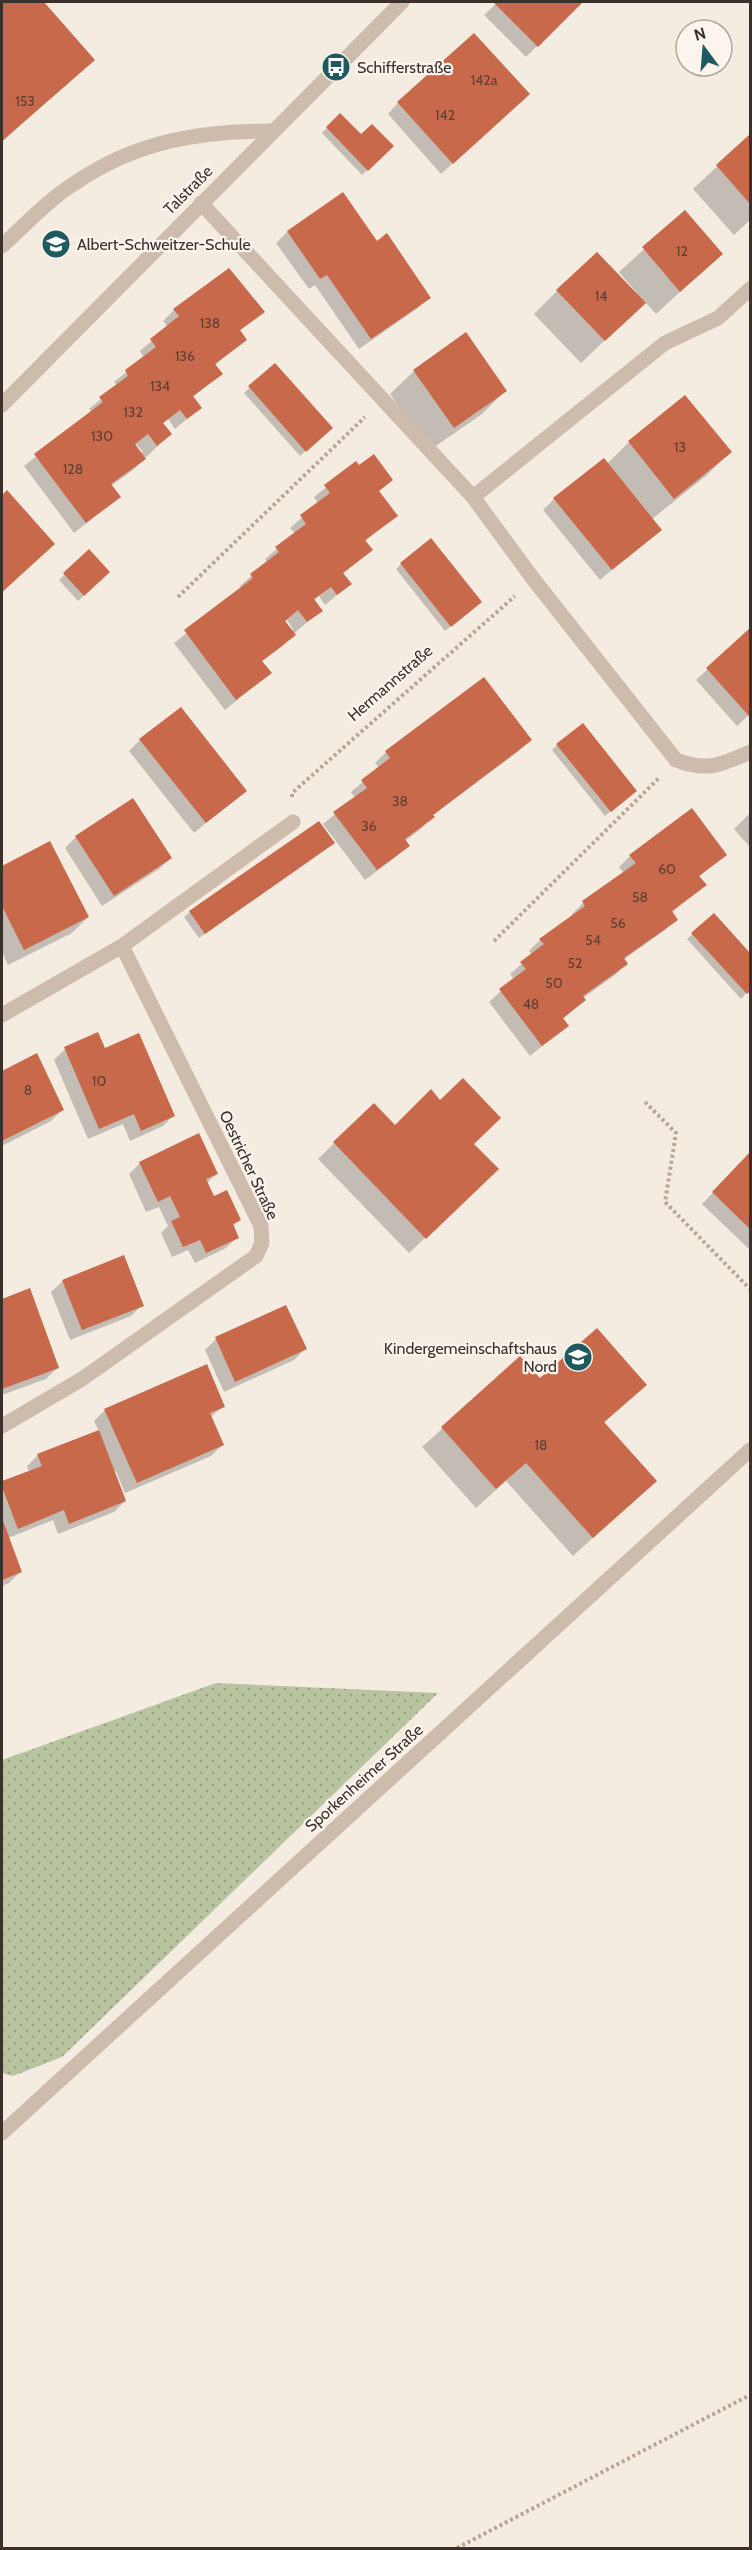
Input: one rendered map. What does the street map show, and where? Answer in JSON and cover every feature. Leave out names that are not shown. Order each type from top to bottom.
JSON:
[{"type":"street","name":"Talstraße","points":[[2,405],[402,2]]},
{"type":"street","points":[[2,246],[74,183],[115,159],[165,140],[220,132],[272,131]]},
{"type":"street","points":[[201,202],[473,497],[534,580],[676,760],[695,768],[723,765],[750,752]]},
{"type":"street","points":[[473,497],[665,343],[718,318],[750,289]]},
{"type":"street","points":[[2,1015],[122,946],[292,822]]},
{"type":"street","name":"Oestricher Straße","points":[[2,1426],[82,1379],[256,1256],[262,1243],[261,1226],[122,946]]},
{"type":"street","name":"Sporkenheimer Straße","points":[[2,2133],[750,1450]]},
{"type":"path","points":[[178,597],[382,400]]},
{"type":"path","name":"Hermannstraße","points":[[292,822],[292,793],[534,580]]},
{"type":"path","points":[[494,941],[676,760]]},
{"type":"path","points":[[645,1102],[676,1133],[665,1202],[750,1289]]},
{"type":"path","points":[[457,2548],[750,2395]]},
{"type":"green space","points":[[216,1683],[438,1693],[62,2057],[13,2076],[2,2073],[2,1760]]},
{"type":"building","points":[[2,2],[44,2],[95,60],[2,141]]},
{"type":"building","points":[[583,2],[538,47],[494,3]]},
{"type":"building","points":[[474,33],[530,94],[453,164],[397,102]]},
{"type":"building","points":[[340,113],[361,134],[372,124],[394,146],[368,171],[326,127]]},
{"type":"building","points":[[750,134],[750,204],[716,165]]},
{"type":"building","points":[[343,192],[377,241],[387,233],[431,298],[371,339],[327,275],[320,279],[287,231]]},
{"type":"building","points":[[685,210],[723,254],[680,292],[642,247]]},
{"type":"building","points":[[597,252],[646,303],[605,341],[556,290]]},
{"type":"building","points":[[229,268],[265,312],[240,330],[247,340],[215,364],[223,374],[193,396],[202,408],[187,419],[180,410],[163,423],[172,434],[157,446],[148,434],[135,444],[146,459],[111,484],[121,497],[86,523],[34,454],[103,402],[99,397],[128,376],[125,370],[156,347],[150,339],[179,316],[173,309]]},
{"type":"building","points":[[466,332],[507,391],[454,428],[413,370]]},
{"type":"building","points":[[275,363],[333,428],[306,452],[248,386]]},
{"type":"building","points":[[685,395],[732,452],[674,499],[628,441]]},
{"type":"building","points":[[374,454],[393,480],[379,491],[398,516],[365,540],[373,550],[343,573],[352,584],[337,595],[331,587],[314,599],[323,611],[307,622],[298,610],[285,621],[296,635],[262,661],[272,673],[236,700],[184,630],[253,578],[250,574],[279,552],[275,547],[306,524],[300,515],[330,493],[324,485],[356,461],[359,465]]},
{"type":"building","points":[[604,458],[662,530],[612,570],[553,498]]},
{"type":"building","points":[[7,490],[55,544],[2,592],[2,495]]},
{"type":"building","points":[[431,538],[482,602],[451,627],[400,563]]},
{"type":"building","points":[[89,549],[110,572],[84,596],[63,573]]},
{"type":"building","points":[[750,628],[750,714],[749,716],[706,668]]},
{"type":"building","points":[[484,677],[532,740],[433,815],[435,817],[405,839],[410,846],[377,870],[333,812],[367,788],[361,780],[390,758],[385,751]]},
{"type":"building","points":[[181,707],[247,791],[206,823],[139,739]]},
{"type":"building","points":[[583,723],[637,791],[611,812],[556,744]]},
{"type":"building","points":[[133,798],[172,858],[114,896],[75,836]]},
{"type":"building","points":[[692,808],[727,855],[699,876],[707,885],[672,911],[678,920],[624,958],[628,964],[583,996],[586,1000],[563,1018],[569,1026],[542,1046],[499,989],[526,969],[520,962],[544,944],[539,939],[585,906],[582,901],[636,863],[629,855]]},
{"type":"building","points":[[319,821],[335,843],[205,934],[189,911]]},
{"type":"building","points":[[50,841],[89,917],[24,950],[2,906],[2,866]]},
{"type":"building","points":[[714,913],[750,953],[750,991],[747,994],[691,933]]},
{"type":"building","points":[[98,1032],[105,1048],[139,1033],[175,1116],[141,1131],[134,1114],[99,1129],[64,1047]]},
{"type":"building","points":[[37,1053],[64,1110],[2,1141],[2,1071]]},
{"type":"building","points":[[463,1078],[501,1118],[474,1144],[499,1169],[426,1239],[333,1142],[374,1103],[395,1125],[431,1089],[440,1100]]},
{"type":"building","points":[[199,1133],[218,1174],[206,1179],[214,1196],[227,1190],[241,1220],[233,1224],[239,1238],[206,1253],[200,1240],[183,1247],[171,1221],[180,1217],[170,1196],[158,1202],[139,1162]]},
{"type":"building","points":[[750,1152],[750,1229],[712,1192]]},
{"type":"building","points":[[124,1255],[144,1306],[82,1330],[62,1280]]},
{"type":"building","points":[[30,1288],[59,1368],[2,1389],[2,1299]]},
{"type":"building","points":[[286,1305],[307,1349],[235,1382],[215,1337]]},
{"type":"building","points":[[597,1328],[647,1385],[604,1422],[657,1481],[593,1538],[526,1463],[496,1489],[441,1427],[520,1356],[540,1378]]},
{"type":"building","points":[[207,1364],[225,1407],[210,1413],[224,1445],[137,1483],[104,1409]]},
{"type":"building","points":[[99,1430],[126,1501],[69,1524],[64,1510],[18,1529],[2,1487],[2,1481],[42,1466],[37,1454]]},
{"type":"building","points":[[2,1518],[22,1572],[2,1580]]},
{"type":"place","name":"Schifferstraße","points":[[336,67]]},
{"type":"place","name":"Albert-Schweitzer-Schule","points":[[56,244]]},
{"type":"place","name":"Kindergemeinschaftshaus Nord","points":[[578,1357]]}]
